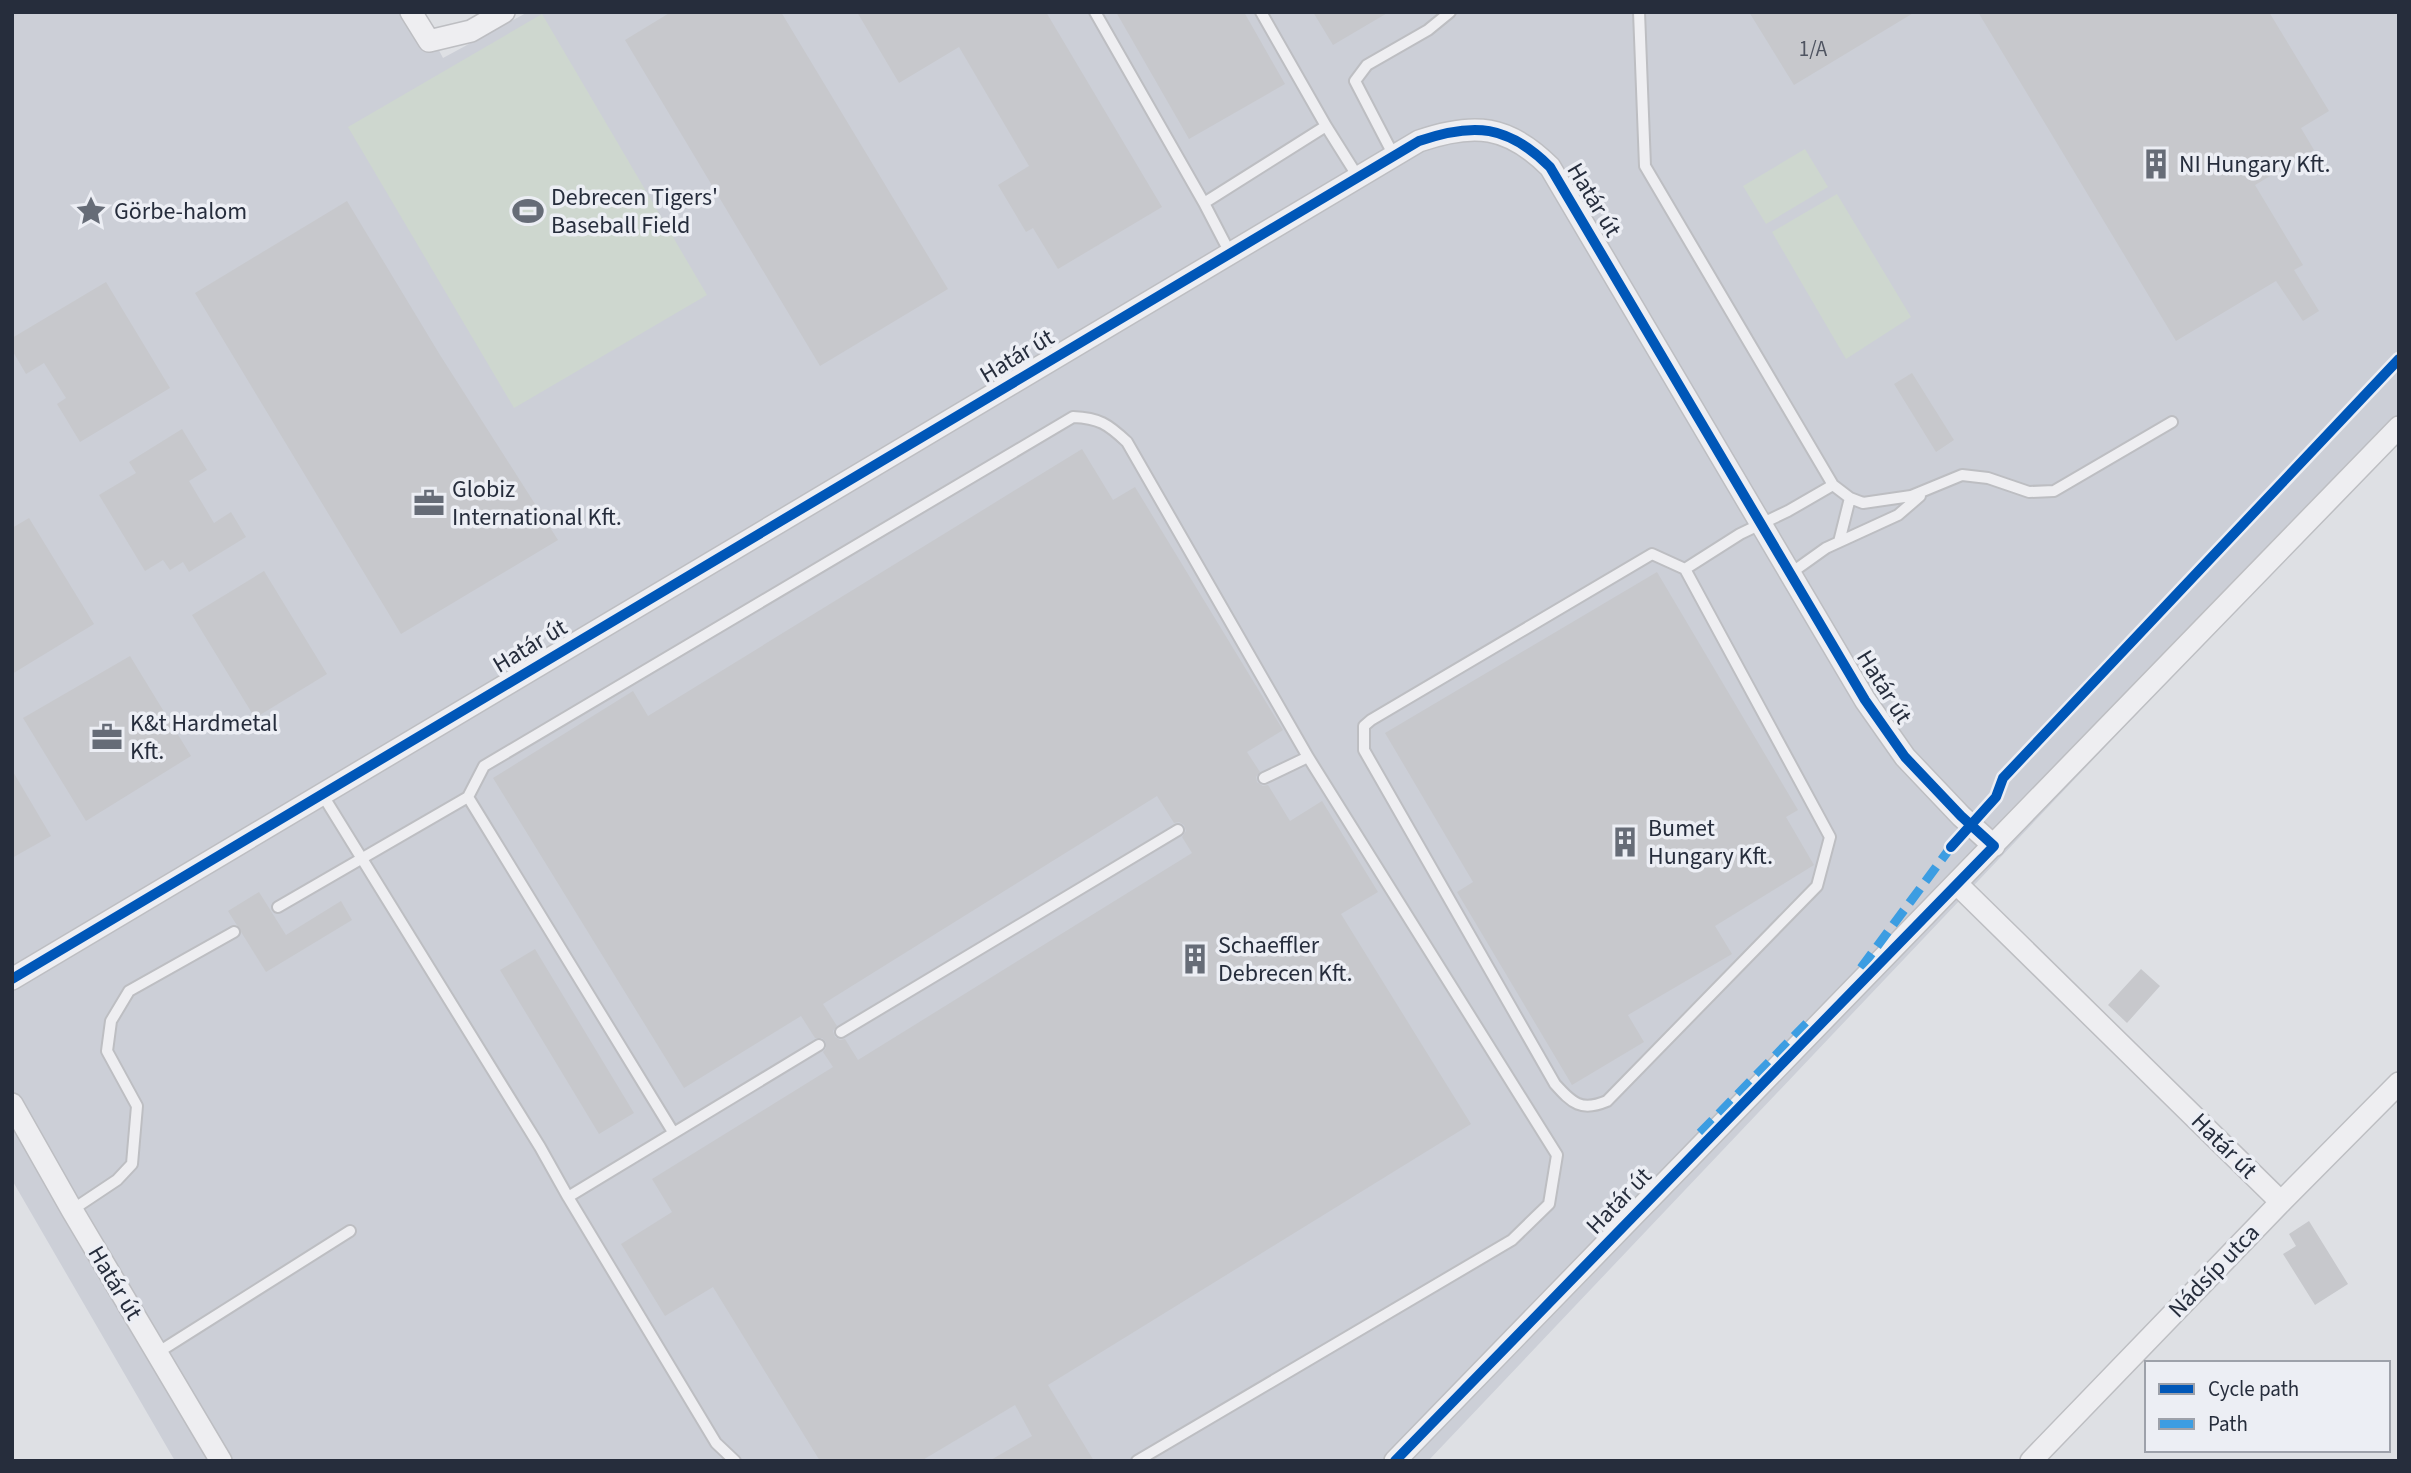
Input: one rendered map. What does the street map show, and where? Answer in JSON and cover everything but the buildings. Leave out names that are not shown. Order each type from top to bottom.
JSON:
[{"type":"street","points":[[411,12],[429,41],[471,31],[504,12]]},
{"type":"street","name":"Határ út","points":[[12,979],[1419,141],[1445,132],[1472,128],[1494,131],[1514,138],[1550,167],[1865,700],[1905,757],[1961,816],[1994,846]]},
{"type":"street","name":"Határ út","points":[[1395,1461],[2399,427]]},
{"type":"street","name":"Határ út","points":[[1957,884],[2281,1202]]},
{"type":"street","name":"Nádsíp utca","points":[[2031,1461],[2399,1083]]},
{"type":"street","name":"Határ út","points":[[12,1104],[221,1461]]},
{"type":"lane","points":[[1095,12],[1230,253]]},
{"type":"lane","points":[[1261,12],[1358,177]]},
{"type":"lane","points":[[1394,156],[1355,81],[1367,65],[1428,30],[1450,12]]},
{"type":"lane","points":[[1639,12],[1645,166],[1833,485],[1850,498],[1863,503],[1911,496],[1962,475],[1988,478],[2029,492],[2053,491],[2172,422]]},
{"type":"lane","points":[[1204,203],[1326,126]]},
{"type":"lane","points":[[278,907],[468,797],[484,766],[1073,417],[1092,418],[1110,426],[1127,442],[1308,757],[1557,1155],[1549,1204],[1512,1240],[1137,1461]]},
{"type":"lane","points":[[1685,569],[1740,534],[1833,485]]},
{"type":"lane","points":[[1791,573],[1816,554],[1898,515],[1924,492]]},
{"type":"lane","points":[[1839,542],[1850,498]]},
{"type":"lane","points":[[1652,554],[1685,569],[1830,837],[1816,886],[1607,1101],[1594,1106],[1581,1105],[1569,1100],[1555,1084],[1364,750],[1364,726],[1652,554]]},
{"type":"lane","points":[[1264,778],[1308,757]]},
{"type":"lane","points":[[322,794],[360,860],[540,1147],[716,1443],[735,1461]]},
{"type":"lane","points":[[468,797],[673,1132]]},
{"type":"lane","points":[[841,1032],[1178,830]]},
{"type":"lane","points":[[72,1210],[117,1180],[132,1164],[137,1106],[107,1051],[111,1021],[129,991],[234,932]]},
{"type":"lane","points":[[568,1197],[819,1045]]},
{"type":"lane","points":[[157,1353],[350,1231]]},
{"type":"shaded area","points":[[12,12],[419,12],[443,58],[528,12],[2399,12],[2399,437],[1428,1461],[175,1461],[12,1180]]},
{"type":"shaded area","name":"Debrecen Tigers' Baseball Field","points":[[542,14],[707,295],[514,408],[348,127]]},
{"type":"shaded area","points":[[1805,149],[1828,187],[1766,224],[1743,186]]},
{"type":"shaded area","points":[[1837,194],[1911,317],[1846,359],[1772,232]]},
{"type":"marked path","points":[[1861,968],[1951,847]]},
{"type":"marked path","points":[[1700,1133],[1807,1023]]},
{"type":"cycle path","points":[[12,979],[1419,141],[1457,131],[1489,131],[1505,135],[1535,153],[1550,167],[1865,700],[1905,757],[1961,816],[1994,846],[1395,1461]]},
{"type":"cycle path","points":[[1951,847],[1996,797],[2003,778],[2399,359]]},
{"type":"place","name":"NI Hungary Kft.","points":[[2156,164]]},
{"type":"place","name":"Görbe-halom","points":[[91,211]]},
{"type":"place","name":"Debrecen Tigers' Baseball Field","points":[[528,211]]},
{"type":"place","name":"Globiz International Kft.","points":[[429,503]]},
{"type":"place","name":"K&t Hardmetal Kft.","points":[[107,737]]},
{"type":"place","name":"Bumet Hungary Kft.","points":[[1625,842]]},
{"type":"place","name":"Schaeffler Debrecen Kft.","points":[[1195,959]]}]
